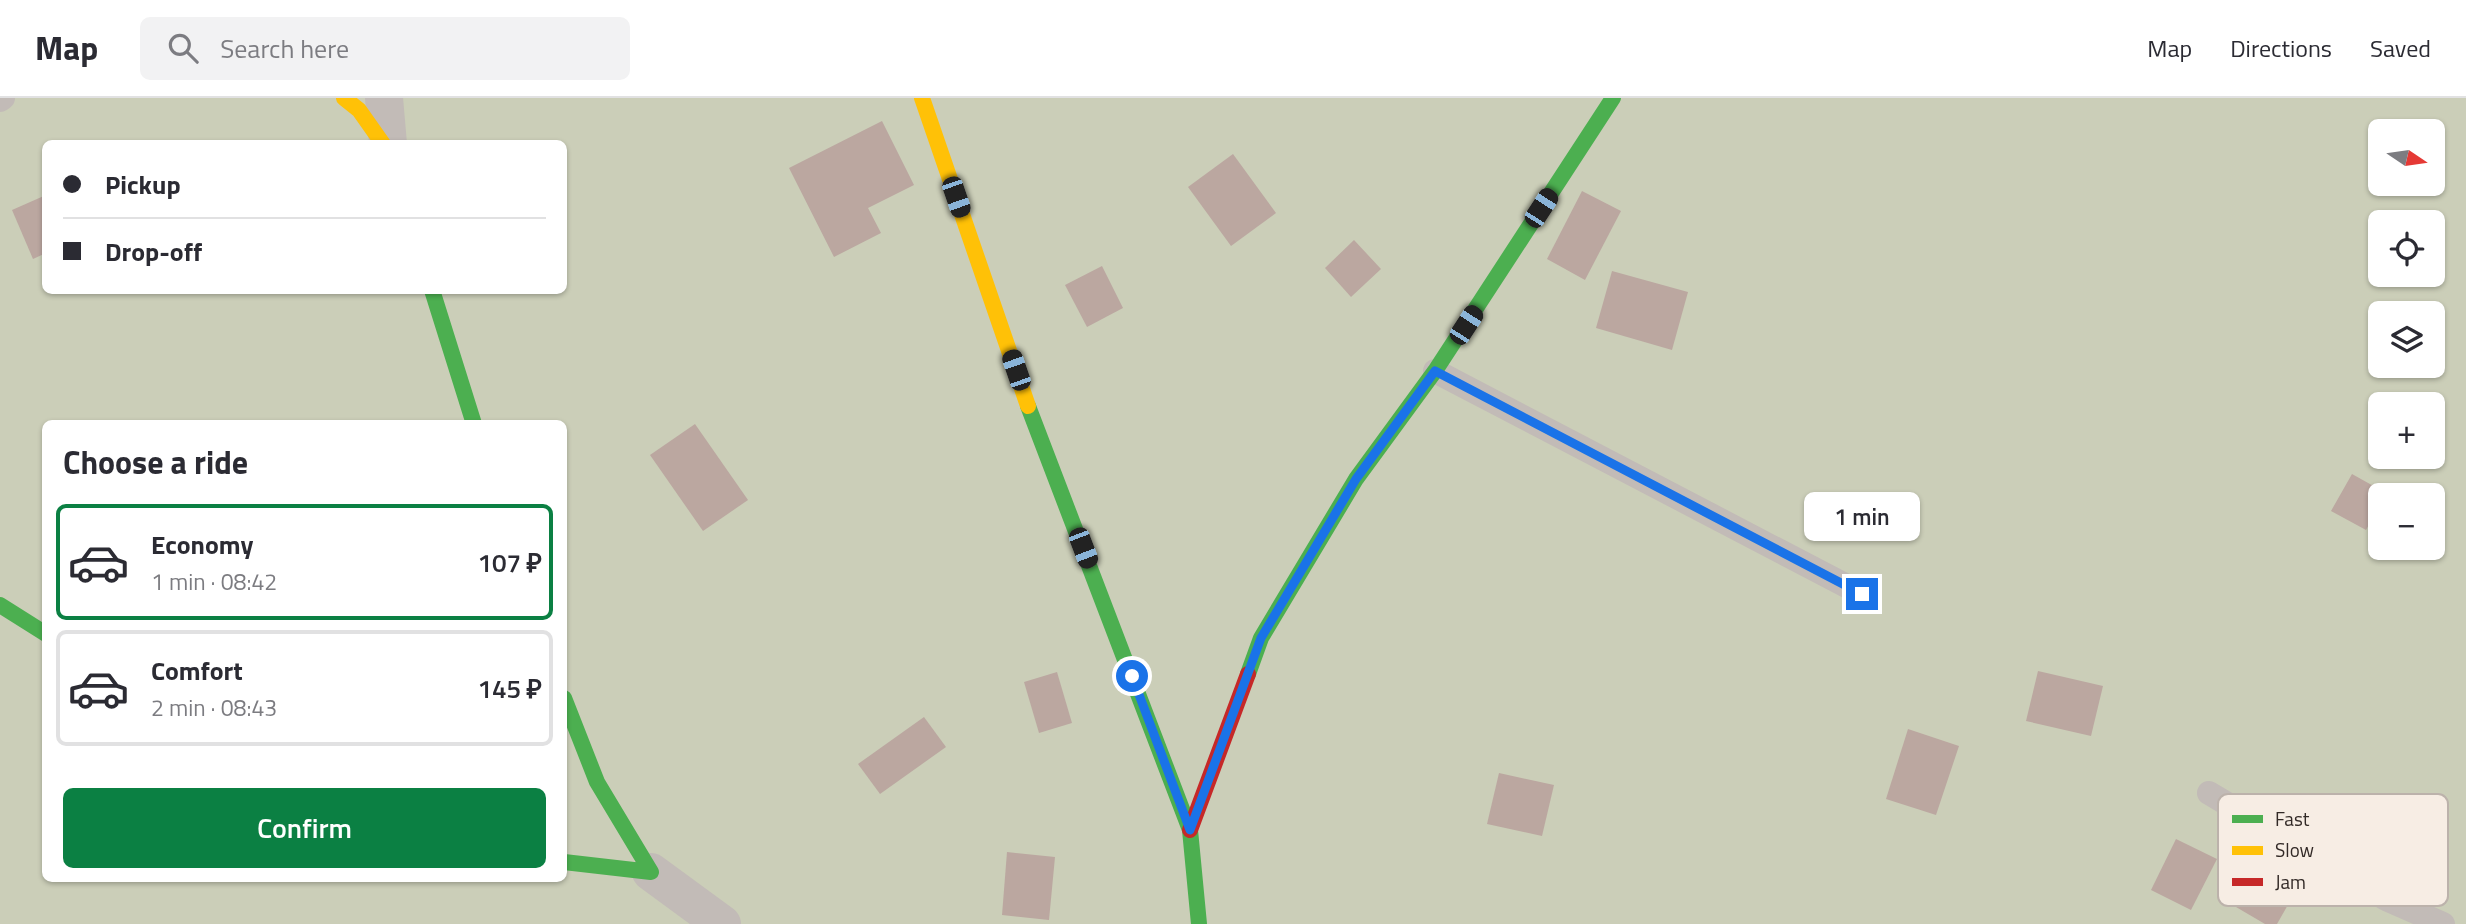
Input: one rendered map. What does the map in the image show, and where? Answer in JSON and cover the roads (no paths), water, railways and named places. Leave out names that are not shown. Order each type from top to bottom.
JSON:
[{"type":"street","points":[[344,98],[359,110],[382,140]]},
{"type":"street","points":[[384,98],[385,140]]},
{"type":"street","points":[[922,98],[1024,395],[1190,830],[1199,924]]},
{"type":"street","points":[[1190,830],[1261,638],[1356,479],[1435,371],[1613,98]]},
{"type":"street","points":[[433,294],[473,420]]},
{"type":"street","points":[[0,605],[42,631]]},
{"type":"street","points":[[567,706],[597,782],[651,872],[722,924]]},
{"type":"street","points":[[567,862],[651,872]]},
{"type":"lane","points":[[1435,371],[1862,594]]},
{"type":"lane","points":[[2209,793],[2218,798]]},
{"type":"lane","points":[[2402,906],[2443,924]]}]
